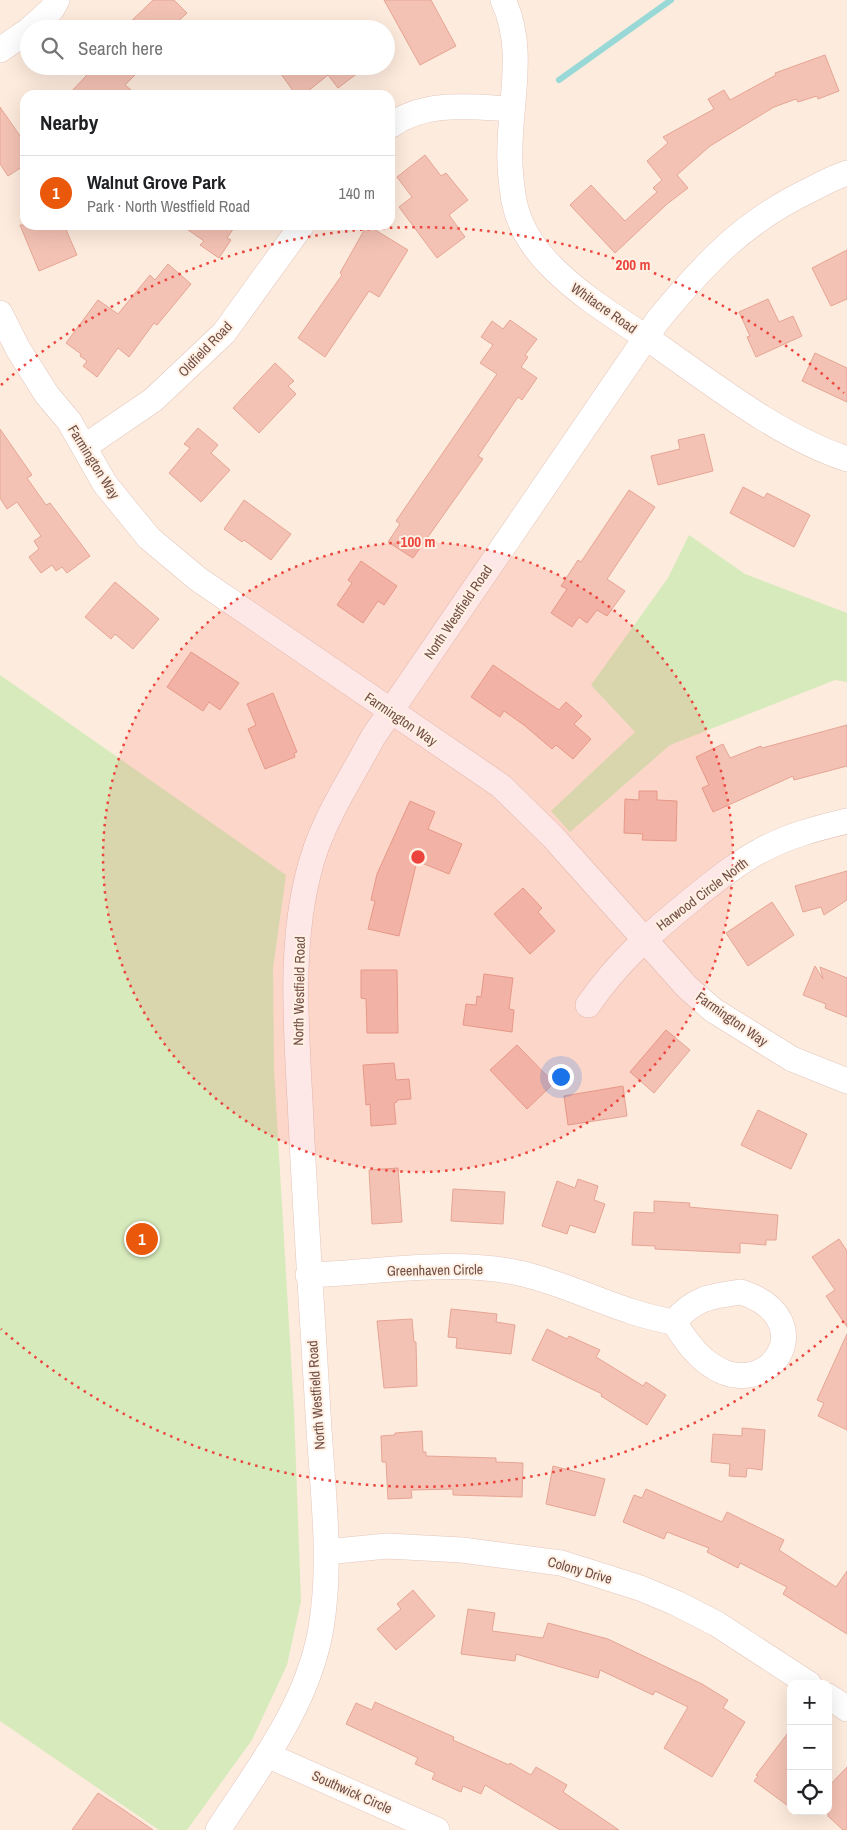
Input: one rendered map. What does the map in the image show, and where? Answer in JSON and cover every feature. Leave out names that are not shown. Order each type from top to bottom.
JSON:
[{"type":"street","points":[[39,20],[52,9],[57,0]]},
{"type":"street","name":"Whitacre Road","points":[[503,0],[511,20],[516,47],[510,145],[514,203],[522,225],[534,247],[576,290],[731,397],[817,449],[847,459]]},
{"type":"street","points":[[0,50],[20,36]]},
{"type":"street","points":[[395,122],[428,109],[454,106],[512,109]]},
{"type":"street","name":"North Westfield Road","points":[[218,1830],[291,1715],[314,1658],[321,1628],[326,1552],[308,1276],[298,1071],[296,970],[305,892],[316,848],[373,737],[646,338],[695,275],[727,244],[759,218],[804,192],[847,173]]},
{"type":"street","name":"Oldfield Road","points":[[84,447],[153,400],[218,339],[298,230]]},
{"type":"street","name":"Farmington Way","points":[[0,313],[37,380],[69,422],[105,484],[127,514],[170,558],[390,712],[501,786],[553,837],[687,988],[720,1014],[792,1059],[847,1081]]},
{"type":"street","name":"Harwood Circle North","points":[[588,1005],[607,979],[643,939],[717,880],[760,851],[812,829],[847,821]]},
{"type":"street","name":"Greenhaven Circle","points":[[308,1276],[478,1267],[514,1272],[561,1284],[647,1318],[674,1322]]},
{"type":"street","name":"Colony Drive","points":[[326,1552],[387,1546],[462,1550],[561,1562],[676,1602],[717,1624],[803,1680]]},
{"type":"street","points":[[832,1699],[847,1709]]},
{"type":"street","name":"Southwick Circle","points":[[267,1755],[437,1830]]},
{"type":"green space","points":[[689,535],[745,574],[847,613],[847,682],[835,680],[670,745],[570,832],[551,811],[635,732],[591,685],[668,578]]},
{"type":"green space","points":[[0,675],[286,875],[273,968],[274,1069],[294,1410],[301,1601],[287,1665],[252,1740],[187,1830],[159,1830],[0,1721]]},
{"type":"building","points":[[153,0],[174,0],[187,13],[180,20],[132,20]]},
{"type":"building","points":[[384,0],[431,0],[456,46],[420,65]]},
{"type":"building","points":[[825,55],[839,91],[818,99],[817,96],[798,102],[796,99],[774,107],[710,146],[677,175],[688,188],[667,204],[615,253],[570,205],[591,185],[625,221],[657,192],[653,188],[662,180],[647,161],[668,143],[663,137],[714,109],[708,99],[724,90],[730,100],[776,75],[775,73]]},
{"type":"building","points":[[87,75],[135,75],[125,85],[131,90],[73,90]]},
{"type":"building","points":[[282,75],[328,75],[309,90],[292,90]]},
{"type":"building","points":[[328,75],[355,75],[338,88]]},
{"type":"building","points":[[0,107],[20,136],[20,168],[8,176],[0,164]]},
{"type":"building","points":[[425,155],[441,176],[446,173],[468,200],[449,215],[465,237],[437,258],[399,207],[412,197],[397,177]]},
{"type":"building","points":[[22,230],[66,230],[77,255],[39,271]]},
{"type":"building","points":[[188,230],[233,230],[227,238],[231,240],[219,258],[200,245],[204,241]]},
{"type":"building","points":[[364,230],[375,230],[408,250],[379,297],[369,291],[325,357],[298,338],[342,275],[340,273]]},
{"type":"building","points":[[847,250],[847,299],[831,306],[812,268]]},
{"type":"building","points":[[168,264],[191,284],[157,325],[154,323],[129,357],[118,348],[97,377],[83,366],[87,361],[80,356],[81,354],[66,343],[98,300],[118,314],[150,275],[155,280]]},
{"type":"building","points":[[768,299],[779,322],[793,316],[802,336],[756,357],[747,337],[750,336],[739,312]]},
{"type":"building","points":[[510,320],[537,339],[525,355],[528,357],[521,367],[537,378],[522,400],[518,397],[478,456],[483,459],[413,558],[388,542],[400,524],[396,521],[497,374],[480,363],[493,345],[481,337],[492,321],[503,329]]},
{"type":"building","points":[[815,353],[847,368],[847,402],[802,381]]},
{"type":"building","points":[[275,363],[294,381],[288,386],[296,394],[259,433],[233,408]]},
{"type":"building","points":[[198,428],[218,445],[211,453],[230,470],[201,502],[169,473],[190,448],[184,444]]},
{"type":"building","points":[[0,429],[32,475],[27,478],[46,505],[50,503],[90,556],[67,573],[62,567],[56,571],[52,565],[41,573],[29,557],[39,549],[34,541],[41,536],[17,502],[7,509],[0,498]]},
{"type":"building","points":[[704,434],[713,471],[658,485],[651,456],[680,449],[678,440]]},
{"type":"building","points":[[743,487],[764,498],[767,493],[810,515],[794,547],[730,513]]},
{"type":"building","points":[[629,490],[655,507],[607,579],[625,591],[607,616],[597,610],[587,623],[579,617],[572,627],[551,613],[567,589],[561,586],[578,560],[581,562]]},
{"type":"building","points":[[244,500],[291,534],[271,560],[244,540],[242,542],[224,529]]},
{"type":"building","points":[[361,561],[397,586],[384,605],[378,601],[363,623],[337,605],[352,583],[348,580]]},
{"type":"building","points":[[115,582],[159,619],[133,649],[115,634],[111,639],[85,617]]},
{"type":"building","points":[[191,652],[239,683],[220,710],[209,702],[203,711],[167,687]]},
{"type":"building","points":[[493,665],[559,710],[566,702],[582,716],[574,724],[591,739],[573,759],[556,745],[552,749],[504,711],[500,717],[471,697]]},
{"type":"building","points":[[273,693],[297,752],[294,753],[295,757],[265,769],[248,729],[256,725],[247,704]]},
{"type":"building","points":[[847,725],[847,766],[794,780],[793,776],[713,812],[702,788],[709,785],[696,757],[723,744],[730,758],[761,746],[762,748]]},
{"type":"building","points":[[639,791],[657,791],[657,800],[677,801],[676,841],[642,840],[643,834],[624,833],[625,799],[639,800]]},
{"type":"building","points":[[410,801],[435,812],[428,829],[462,844],[449,874],[417,861],[399,936],[368,929],[375,901],[371,900],[377,874]]},
{"type":"building","points":[[847,871],[847,900],[824,915],[821,907],[803,912],[795,886]]},
{"type":"building","points":[[523,888],[542,908],[538,912],[555,931],[530,954],[494,914]]},
{"type":"building","points":[[772,902],[794,935],[748,966],[726,933]]},
{"type":"building","points":[[815,966],[823,979],[820,967],[847,978],[847,1017],[825,1008],[826,1004],[803,995]]},
{"type":"building","points":[[361,970],[397,970],[398,1033],[367,1033],[366,999],[361,998]]},
{"type":"building","points":[[484,974],[513,978],[509,1009],[514,1010],[512,1032],[463,1025],[466,1004],[476,1005],[477,996],[481,997]]},
{"type":"building","points":[[666,1030],[690,1050],[654,1093],[630,1072]]},
{"type":"building","points":[[517,1045],[554,1083],[527,1109],[490,1070]]},
{"type":"building","points":[[394,1063],[396,1080],[409,1079],[411,1099],[397,1100],[394,1103],[396,1124],[371,1126],[370,1104],[366,1105],[363,1065]]},
{"type":"building","points":[[623,1086],[627,1116],[568,1125],[564,1096]]},
{"type":"building","points":[[758,1110],[807,1134],[791,1169],[741,1145]]},
{"type":"building","points":[[398,1168],[402,1222],[372,1224],[369,1170]]},
{"type":"building","points":[[578,1179],[598,1186],[594,1200],[605,1204],[595,1233],[570,1225],[567,1234],[542,1226],[557,1181],[575,1188]]},
{"type":"building","points":[[453,1189],[505,1192],[503,1224],[451,1221]]},
{"type":"building","points":[[654,1201],[690,1203],[689,1207],[778,1215],[776,1240],[766,1240],[766,1245],[740,1243],[740,1253],[655,1249],[655,1246],[632,1245],[634,1212],[654,1213]]},
{"type":"building","points":[[839,1239],[847,1251],[847,1327],[826,1296],[835,1290],[812,1257]]},
{"type":"building","points":[[451,1309],[497,1314],[496,1322],[515,1325],[511,1354],[456,1348],[457,1338],[448,1337]]},
{"type":"building","points":[[412,1319],[414,1342],[416,1342],[417,1386],[384,1388],[377,1321]]},
{"type":"building","points":[[547,1329],[567,1339],[569,1336],[600,1350],[596,1357],[643,1386],[646,1382],[666,1395],[647,1425],[601,1396],[602,1394],[532,1360]]},
{"type":"building","points":[[847,1334],[847,1430],[818,1416],[824,1403],[817,1400]]},
{"type":"building","points":[[742,1428],[765,1430],[762,1470],[747,1468],[746,1477],[729,1476],[730,1464],[711,1462],[713,1434],[742,1436]]},
{"type":"building","points":[[422,1431],[423,1452],[426,1452],[426,1456],[496,1458],[496,1462],[523,1463],[522,1497],[453,1495],[453,1489],[411,1490],[412,1498],[388,1499],[386,1462],[382,1462],[381,1436]]},
{"type":"building","points":[[553,1466],[605,1479],[595,1516],[546,1504]]},
{"type":"building","points":[[646,1489],[722,1522],[727,1512],[784,1540],[779,1550],[836,1587],[847,1571],[847,1634],[783,1594],[787,1587],[740,1563],[738,1568],[707,1552],[709,1548],[667,1532],[664,1539],[623,1522],[634,1495],[642,1498]]},
{"type":"building","points":[[413,1590],[435,1616],[396,1650],[377,1629],[401,1609],[397,1604]]},
{"type":"building","points":[[468,1609],[495,1613],[492,1631],[543,1638],[548,1623],[608,1639],[702,1684],[728,1700],[723,1708],[745,1722],[712,1777],[664,1748],[688,1707],[655,1691],[653,1695],[600,1670],[598,1678],[516,1654],[515,1661],[461,1654]]},
{"type":"building","points":[[375,1702],[454,1737],[453,1740],[509,1765],[510,1763],[531,1775],[536,1767],[567,1785],[563,1792],[619,1830],[560,1830],[485,1785],[481,1794],[463,1786],[461,1792],[432,1779],[435,1773],[415,1764],[418,1758],[346,1724],[356,1703],[372,1710]]},
{"type":"building","points":[[787,1734],[787,1805],[754,1781],[758,1776],[756,1775]]},
{"type":"building","points":[[847,1767],[847,1830],[843,1830],[828,1816],[832,1815],[832,1783]]},
{"type":"building","points":[[98,1793],[124,1810],[153,1830],[72,1830]]},
{"type":"waterway","points":[[559,80],[671,0]]},
{"type":"place","name":"Walnut Grove Park","points":[[142,1239]]}]
